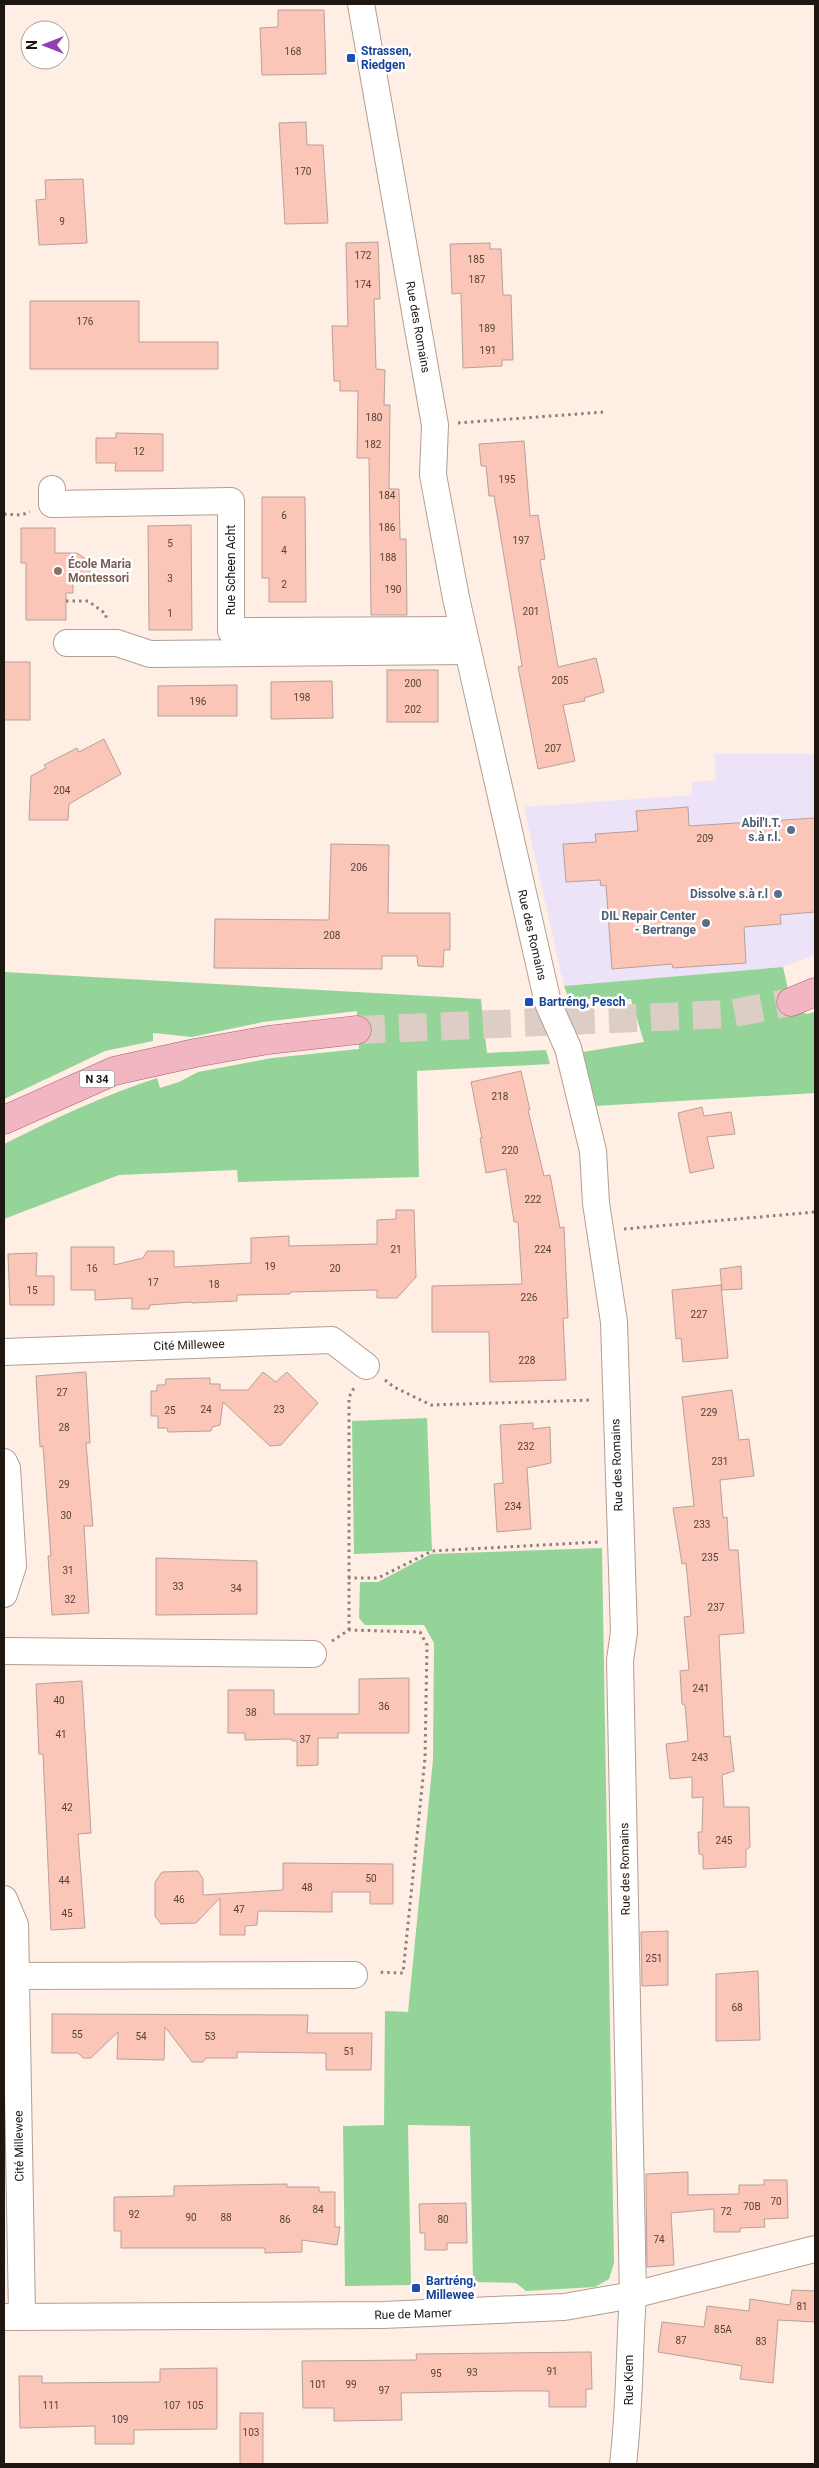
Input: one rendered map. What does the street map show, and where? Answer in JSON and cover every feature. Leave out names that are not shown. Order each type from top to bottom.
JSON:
[{"type":"main road","name":"N 34","points":[[4,1120],[114,1072],[195,1053],[268,1040],[357,1030]]},
{"type":"street","name":"Rue des Romains","points":[[361,4],[435,425],[433,476],[466,640],[548,1002],[568,1048],[593,1152],[600,1231],[614,1322],[624,1632],[620,1660],[625,1830],[630,2234],[633,2295]]},
{"type":"street","name":"Rue Scheen Acht","points":[[52,489],[52,504],[230,501],[231,631],[466,640]]},
{"type":"street","points":[[67,643],[117,643],[150,654],[466,640]]},
{"type":"street","name":"Cité Millewee","points":[[4,1352],[332,1340],[366,1366]]},
{"type":"street","points":[[4,1462],[13,1566],[4,1594]]},
{"type":"street","points":[[4,1652],[313,1654]]},
{"type":"street","name":"Cité Millewee","points":[[4,1899],[16,1925],[10,1976],[13,2316]]},
{"type":"street","points":[[10,1976],[354,1975]]},
{"type":"street","name":"Rue de Mamer","points":[[13,2316],[383,2315],[564,2307],[633,2295],[815,2248]]},
{"type":"street","name":"Rue Kiem","points":[[624,2464],[630,2401],[629,2350],[633,2295]]},
{"type":"path","points":[[435,425],[603,412]]},
{"type":"path","points":[[66,601],[88,601],[106,614]]},
{"type":"path","points":[[600,1231],[815,1212]]},
{"type":"path","points":[[348,1630],[348,1397],[366,1366],[394,1387],[431,1405],[615,1399]]},
{"type":"path","points":[[348,1578],[378,1578],[432,1550],[620,1541]]},
{"type":"path","points":[[313,1654],[348,1630],[420,1632],[427,1645],[425,1758],[403,1973],[382,1971],[354,1975]]},
{"type":"shaded area","points":[[714,754],[815,754],[815,955],[783,967],[564,986],[524,807],[692,795],[692,782],[716,780]]},
{"type":"green space","points":[[783,967],[791,1002],[806,1014],[815,1012],[815,1093],[595,1106],[583,1052],[644,1042],[631,999],[569,999],[564,986]]},
{"type":"green space","points":[[4,972],[481,999],[487,1053],[546,1050],[550,1064],[417,1071],[419,1177],[238,1182],[237,1170],[119,1175],[4,1219],[4,1144],[98,1100],[157,1078],[160,1088],[179,1082],[198,1072],[272,1058],[359,1049],[357,1011],[263,1022],[192,1037],[153,1033],[153,1041],[105,1051],[4,1099]]},
{"type":"green space","points":[[427,1418],[432,1551],[354,1554],[352,1421]]},
{"type":"green space","points":[[602,1548],[614,2263],[609,2279],[595,2287],[526,2291],[516,2283],[473,2282],[470,2126],[408,2125],[411,2285],[345,2286],[343,2126],[384,2125],[385,2011],[408,2012],[433,1759],[434,1643],[424,1625],[365,1625],[359,1618],[360,1582],[378,1582],[431,1554]]},
{"type":"building","points":[[278,10],[324,10],[326,74],[262,75],[260,28],[278,27]]},
{"type":"building","points":[[306,122],[307,145],[323,145],[328,223],[285,224],[279,123]]},
{"type":"building","points":[[83,179],[87,243],[39,245],[36,200],[46,199],[45,180]]},
{"type":"building","points":[[378,242],[380,299],[374,299],[376,369],[385,370],[384,405],[390,405],[389,489],[399,489],[400,539],[406,539],[407,615],[371,615],[369,458],[357,458],[358,391],[340,391],[340,381],[334,381],[332,326],[348,326],[346,243]]},
{"type":"building","points":[[490,243],[490,249],[501,249],[503,295],[511,295],[513,360],[502,360],[502,366],[463,368],[461,293],[452,294],[450,244]]},
{"type":"building","points":[[30,301],[139,301],[139,342],[218,342],[218,369],[30,369]]},
{"type":"building","points":[[116,433],[163,434],[163,471],[115,471],[116,463],[96,463],[96,438],[116,438]]},
{"type":"building","points":[[524,441],[530,516],[538,515],[545,559],[540,560],[558,667],[596,658],[604,692],[584,698],[585,701],[563,705],[575,761],[538,769],[518,667],[522,666],[494,496],[489,496],[486,466],[481,466],[479,444]]},
{"type":"building","points":[[262,497],[305,497],[306,602],[269,602],[269,578],[262,578]]},
{"type":"building","points":[[191,525],[192,630],[149,630],[148,526]]},
{"type":"building","name":"École Maria Montessori","points":[[21,528],[55,528],[55,553],[77,553],[89,561],[91,568],[89,574],[84,579],[73,582],[73,593],[66,593],[66,620],[26,620],[26,563],[21,563]]},
{"type":"building","points":[[4,662],[30,662],[30,720],[4,720]]},
{"type":"building","points":[[387,670],[438,670],[438,722],[387,722]]},
{"type":"building","points":[[332,681],[333,718],[271,719],[271,682]]},
{"type":"building","points":[[237,685],[237,716],[158,716],[158,686]]},
{"type":"building","points":[[104,739],[121,774],[69,804],[68,820],[29,820],[31,776],[46,768],[44,765],[77,748],[79,752]]},
{"type":"building","points":[[688,807],[689,826],[815,818],[815,912],[780,915],[781,924],[744,927],[746,963],[673,968],[672,964],[612,969],[606,885],[601,886],[600,880],[566,882],[563,844],[596,842],[595,834],[638,831],[636,811]]},
{"type":"building","points":[[331,844],[389,845],[388,913],[450,913],[450,950],[444,950],[443,967],[418,966],[417,956],[382,956],[382,969],[214,968],[215,919],[329,920]]},
{"type":"building","points":[[521,1071],[530,1110],[528,1110],[544,1176],[550,1175],[560,1228],[564,1227],[568,1318],[563,1318],[566,1380],[490,1382],[489,1332],[432,1332],[432,1286],[522,1284],[518,1222],[514,1222],[506,1169],[486,1173],[480,1138],[482,1138],[471,1082]]},
{"type":"building","points":[[702,1107],[704,1116],[731,1112],[735,1134],[707,1137],[714,1168],[690,1173],[678,1113]]},
{"type":"building","points":[[396,1210],[414,1210],[416,1277],[397,1298],[377,1298],[377,1290],[290,1292],[290,1294],[237,1295],[237,1301],[150,1305],[149,1309],[132,1309],[132,1298],[95,1300],[95,1290],[71,1290],[71,1247],[114,1247],[114,1265],[143,1258],[147,1251],[174,1251],[174,1267],[251,1263],[251,1238],[289,1236],[289,1246],[377,1244],[377,1220],[396,1219]]},
{"type":"building","points":[[37,1253],[36,1276],[54,1276],[54,1305],[10,1305],[8,1254]]},
{"type":"building","points":[[741,1266],[742,1289],[722,1290],[720,1269]]},
{"type":"building","points":[[721,1285],[728,1358],[683,1362],[681,1338],[676,1339],[672,1290]]},
{"type":"building","points":[[86,1372],[90,1443],[86,1443],[93,1526],[84,1526],[89,1613],[52,1615],[48,1556],[51,1556],[43,1446],[40,1447],[36,1376]]},
{"type":"building","points":[[263,1372],[276,1382],[287,1372],[318,1403],[281,1445],[270,1446],[223,1402],[220,1425],[212,1427],[211,1431],[168,1432],[167,1428],[158,1428],[158,1416],[151,1416],[151,1391],[157,1391],[157,1385],[165,1385],[166,1379],[210,1378],[210,1384],[220,1384],[220,1390],[248,1390]]},
{"type":"building","points":[[732,1390],[739,1440],[749,1439],[754,1476],[720,1480],[723,1518],[727,1517],[729,1550],[738,1550],[744,1633],[719,1635],[724,1737],[730,1736],[734,1771],[722,1775],[724,1807],[749,1807],[750,1847],[746,1850],[746,1867],[703,1869],[703,1855],[699,1854],[698,1832],[702,1832],[703,1797],[692,1798],[692,1777],[670,1779],[666,1744],[688,1741],[685,1705],[682,1704],[680,1671],[689,1670],[684,1617],[691,1616],[686,1563],[682,1564],[673,1508],[694,1506],[682,1397]]},
{"type":"building","points":[[533,1423],[533,1429],[550,1427],[551,1463],[527,1468],[531,1529],[497,1532],[494,1484],[503,1483],[500,1425]]},
{"type":"building","points":[[156,1558],[257,1561],[257,1614],[156,1615]]},
{"type":"building","points":[[409,1678],[409,1733],[338,1733],[338,1738],[318,1738],[318,1765],[297,1766],[297,1741],[292,1741],[292,1739],[245,1740],[245,1733],[228,1733],[228,1690],[274,1690],[274,1714],[359,1714],[359,1679]]},
{"type":"building","points":[[82,1681],[91,1833],[78,1834],[85,1928],[51,1930],[43,1754],[39,1754],[36,1684]]},
{"type":"building","points":[[283,1863],[393,1864],[393,1904],[370,1904],[370,1892],[332,1892],[332,1912],[258,1911],[257,1925],[245,1926],[245,1935],[220,1935],[220,1898],[196,1923],[161,1924],[155,1916],[155,1882],[162,1872],[198,1871],[203,1879],[203,1895],[283,1890]]},
{"type":"building","points":[[668,1931],[668,1985],[642,1986],[641,1932]]},
{"type":"building","points":[[758,1971],[760,2040],[716,2041],[716,1974]]},
{"type":"building","points":[[52,2014],[308,2015],[307,2033],[372,2033],[371,2070],[326,2070],[326,2053],[237,2052],[237,2058],[206,2058],[203,2062],[192,2062],[165,2027],[164,2060],[117,2059],[118,2032],[91,2058],[83,2058],[78,2053],[52,2053]]},
{"type":"building","points":[[688,2172],[688,2195],[739,2194],[739,2185],[764,2185],[764,2180],[787,2180],[788,2218],[764,2219],[765,2227],[740,2228],[740,2232],[714,2232],[714,2209],[671,2213],[674,2265],[647,2267],[646,2174]]},
{"type":"building","points":[[287,2184],[287,2187],[319,2187],[319,2192],[335,2192],[335,2227],[340,2227],[337,2245],[302,2240],[302,2252],[265,2253],[265,2248],[121,2248],[121,2231],[114,2231],[114,2197],[174,2196],[174,2186]]},
{"type":"building","points":[[466,2203],[467,2243],[447,2243],[447,2250],[425,2250],[425,2233],[420,2233],[419,2204]]},
{"type":"building","points":[[792,2290],[815,2291],[815,2322],[778,2320],[773,2383],[740,2379],[742,2366],[658,2352],[662,2322],[704,2327],[707,2306],[749,2311],[750,2299],[790,2305]]},
{"type":"building","points":[[591,2352],[592,2389],[586,2389],[586,2407],[549,2407],[549,2391],[512,2391],[401,2393],[402,2420],[334,2421],[334,2408],[303,2408],[302,2361],[417,2360],[416,2354]]},
{"type":"building","points":[[217,2368],[217,2429],[134,2430],[134,2444],[95,2444],[95,2426],[20,2428],[19,2376],[42,2376],[42,2383],[160,2382],[160,2369]]},
{"type":"building","points":[[240,2413],[263,2413],[263,2464],[240,2464]]},
{"type":"tunnel","points":[[357,1030],[729,1014],[791,1002]]},
{"type":"place","name":"Strassen, Riedgen","points":[[351,58]]},
{"type":"place","name":"École Maria Montessori","points":[[58,571]]},
{"type":"place","name":"Abil'I.T. s.à r.l.","points":[[791,830]]},
{"type":"place","name":"Dissolve s.à r.l","points":[[778,894]]},
{"type":"place","name":"DIL Repair Center - Bertrange","points":[[706,923]]},
{"type":"place","name":"Bartréng, Pesch","points":[[529,1002]]},
{"type":"place","name":"Bartréng, Millewee","points":[[416,2288]]}]
